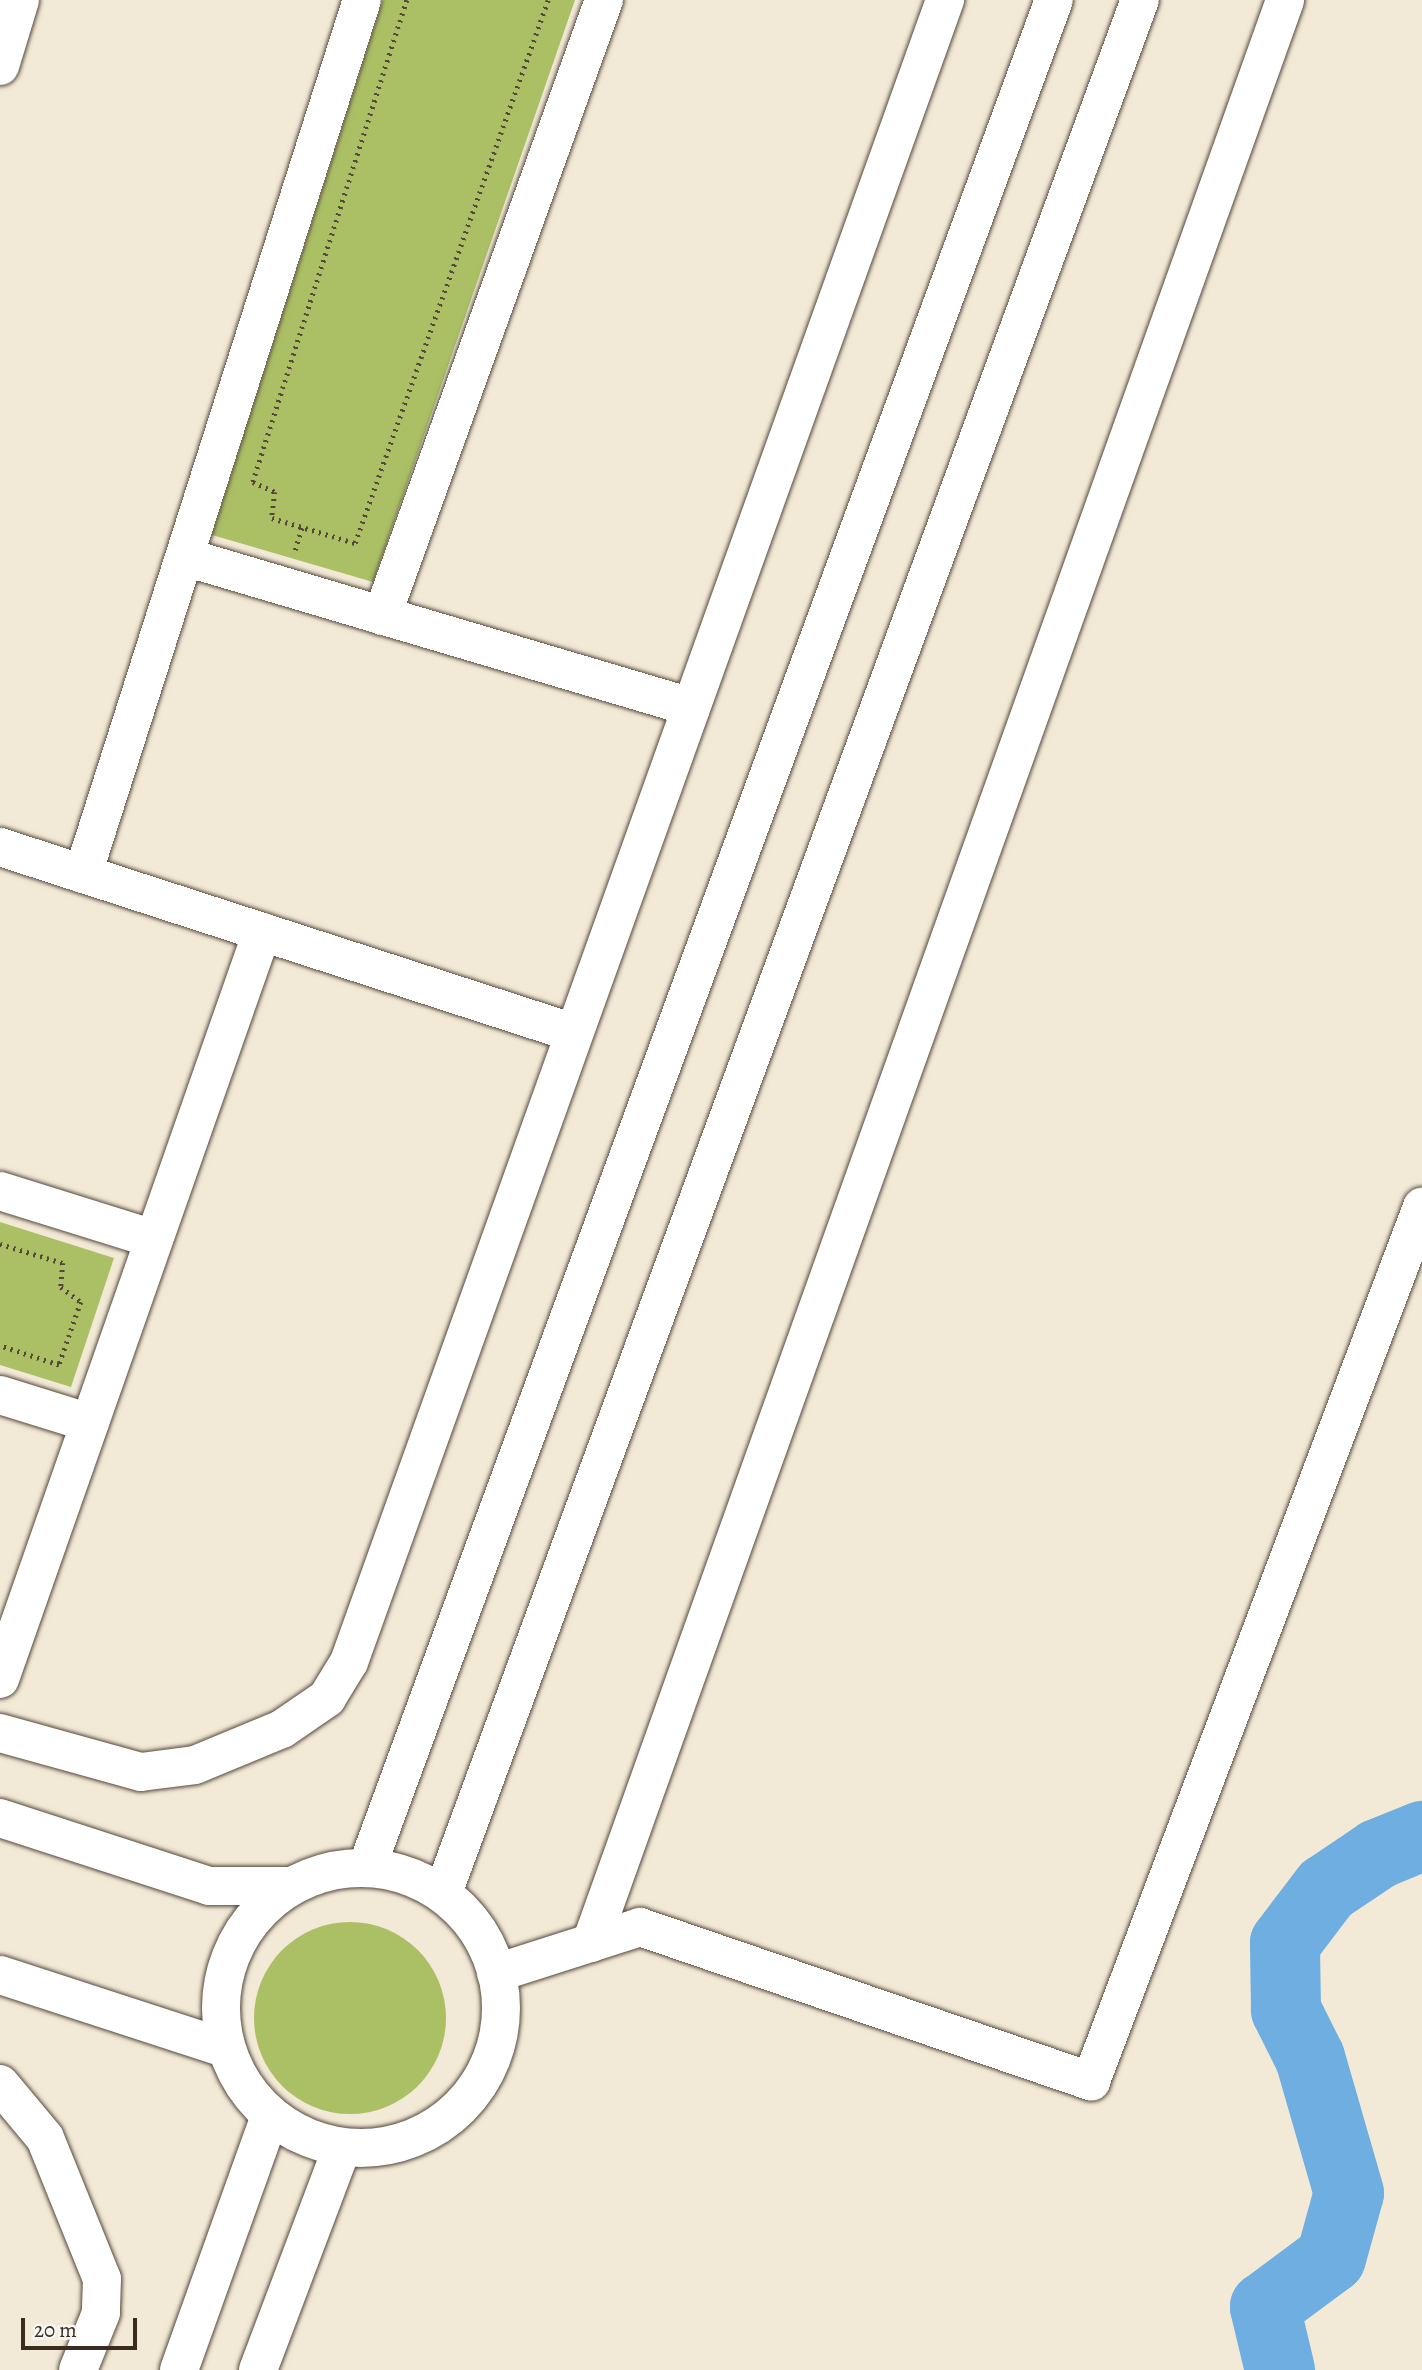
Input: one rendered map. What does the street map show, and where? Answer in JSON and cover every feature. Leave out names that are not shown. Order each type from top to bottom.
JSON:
[{"type":"street","points":[[0,66],[20,0]]},
{"type":"street","points":[[83,874],[362,0]]},
{"type":"street","points":[[382,616],[604,0]]},
{"type":"street","points":[[0,1733],[141,1772],[195,1765],[282,1729],[327,1698],[349,1661],[945,0]]},
{"type":"street","points":[[367,1867],[1054,0]]},
{"type":"street","points":[[443,1893],[1140,0]]},
{"type":"street","points":[[591,1943],[1285,0]]},
{"type":"street","points":[[185,556],[691,707]]},
{"type":"street","points":[[0,847],[574,1034]]},
{"type":"street","points":[[0,1679],[262,932]]},
{"type":"street","points":[[0,1191],[154,1239]]},
{"type":"street","points":[[496,1973],[640,1927],[1091,2081],[1422,1208]]},
{"type":"street","points":[[0,1395],[90,1423]]},
{"type":"street","points":[[0,1818],[209,1886],[289,1886]]},
{"type":"street","points":[[367,1867],[407,1875],[443,1893],[473,1922],[496,1973],[498,2040],[483,2078],[457,2111],[423,2134],[383,2147],[342,2148],[316,2142],[270,2116],[242,2086],[225,2048],[219,2001],[229,1956],[253,1916],[289,1886],[326,1871],[367,1867]]},
{"type":"street","points":[[0,1975],[225,2048]]},
{"type":"street","points":[[0,2084],[45,2138],[102,2279],[101,2313],[78,2370]]},
{"type":"street","points":[[179,2370],[270,2116]]},
{"type":"street","points":[[258,2370],[342,2148]]},
{"type":"path","points":[[407,0],[253,482],[275,492],[272,519],[355,543],[548,0]]},
{"type":"path","points":[[0,1244],[63,1263],[61,1287],[81,1302],[58,1365],[0,1346]]},
{"type":"green space","points":[[383,0],[575,0],[373,582],[212,535]]},
{"type":"green space","points":[[0,1222],[114,1258],[71,1387],[0,1365]]},
{"type":"green space","points":[[350,1922],[387,1929],[418,1950],[439,1981],[446,2018],[439,2055],[418,2086],[387,2107],[350,2114],[313,2107],[282,2086],[261,2055],[254,2018],[261,1981],[282,1950],[313,1929]]},
{"type":"waterway","points":[[1280,2370],[1265,2307],[1331,2258],[1349,2193],[1310,2058],[1286,2010],[1285,1943],[1326,1889],[1378,1854],[1422,1836]]}]
